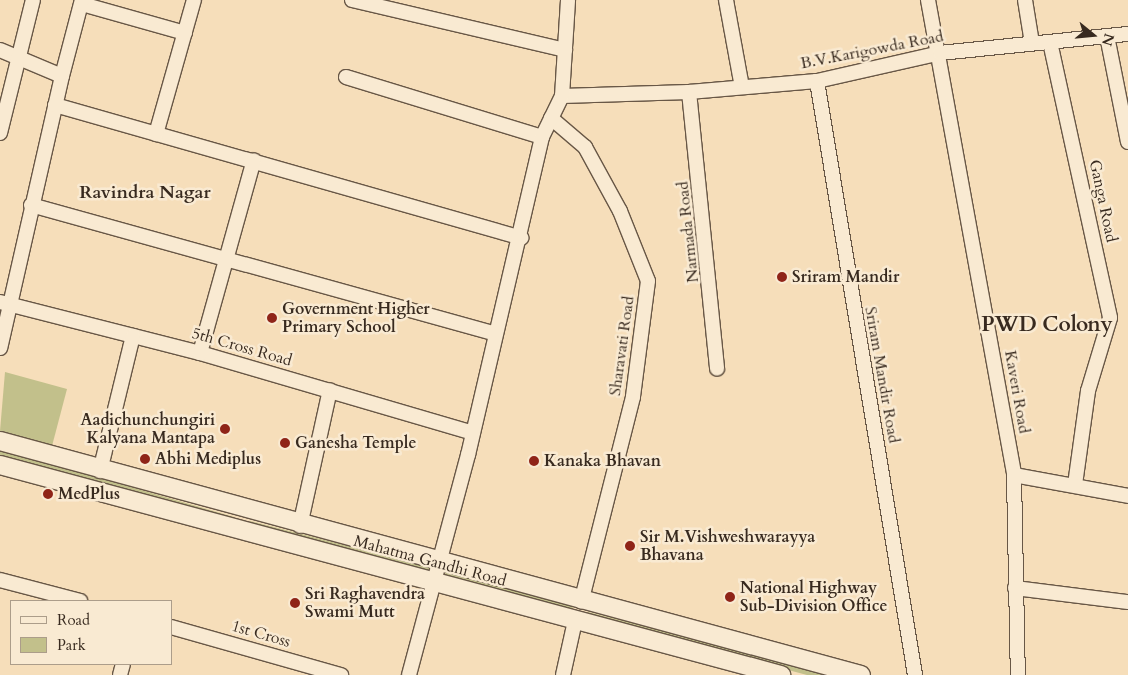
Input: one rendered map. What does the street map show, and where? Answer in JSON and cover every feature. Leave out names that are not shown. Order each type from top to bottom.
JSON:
[{"type":"street","points":[[0,133],[33,0]]},
{"type":"street","points":[[156,134],[194,0]]},
{"type":"street","points":[[352,0],[565,50]]},
{"type":"street","points":[[410,675],[442,563],[495,334],[521,238],[542,137],[562,96],[568,0]]},
{"type":"street","points":[[726,0],[742,87]]},
{"type":"street","name":"Kaveri Road","points":[[928,0],[940,53],[1014,475],[1018,675]]},
{"type":"street","points":[[1026,0],[1032,43]]},
{"type":"street","points":[[0,348],[4,303],[31,205],[82,2],[185,33]]},
{"type":"street","name":"B.V.Karigowda Road","points":[[562,96],[689,92],[818,81],[940,53],[1128,34]]},
{"type":"street","points":[[1106,36],[1128,142]]},
{"type":"street","name":"Ganga Road","points":[[1050,42],[1110,318],[1088,391],[1075,486]]},
{"type":"street","points":[[0,50],[62,76]]},
{"type":"street","points":[[346,78],[542,137]]},
{"type":"street","name":"Sriram Mandir Road","points":[[818,81],[915,675]]},
{"type":"street","name":"Narmada Road","points":[[689,92],[717,369]]},
{"type":"street","points":[[55,104],[521,238]]},
{"type":"street","name":"Sharavati Road","points":[[551,118],[585,147],[620,211],[648,282],[633,397],[581,602]]},
{"type":"street","points":[[200,353],[254,160]]},
{"type":"street","points":[[31,205],[226,256],[495,334]]},
{"type":"street","name":"5th Cross Road","points":[[4,303],[200,353],[473,433]]},
{"type":"street","points":[[100,471],[133,336]]},
{"type":"street","points":[[300,526],[330,390]]},
{"type":"street","name":"Mahatma Gandhi Road","points":[[0,441],[100,471],[300,526],[861,675]]},
{"type":"street","name":"Mahatma Gandhi Road","points":[[0,466],[575,622],[781,675]]},
{"type":"street","points":[[1014,475],[1128,496]]},
{"type":"street","points":[[237,530],[244,510]]},
{"type":"street","points":[[0,580],[76,600]]},
{"type":"street","points":[[1015,588],[1128,602]]},
{"type":"street","points":[[563,675],[581,602]]},
{"type":"street","name":"1st Cross","points":[[172,627],[341,675]]},
{"type":"green space","points":[[5,372],[67,389],[52,446],[0,431]]},
{"type":"green space","points":[[0,449],[234,517],[232,524],[0,458]]},
{"type":"green space","points":[[250,521],[434,568],[432,574],[248,528]]},
{"type":"green space","points":[[446,570],[573,606],[571,613],[444,578]]},
{"type":"green space","points":[[588,612],[835,675],[807,675],[586,616]]},
{"type":"place","name":"Sriram Mandir","points":[[782,277]]},
{"type":"place","name":"Government Higher Primary School","points":[[272,318]]},
{"type":"place","name":"Aadichunchungiri Kalyana Mantapa","points":[[225,429]]},
{"type":"place","name":"Ganesha Temple","points":[[285,443]]},
{"type":"place","name":"Abhi Mediplus","points":[[145,459]]},
{"type":"place","name":"Kanaka Bhavan","points":[[534,461]]},
{"type":"place","name":"MedPlus","points":[[48,494]]},
{"type":"place","name":"Sir M.Vishweshwarayya Bhavana","points":[[630,546]]},
{"type":"place","name":"National Highway Sub-Division Office","points":[[730,597]]},
{"type":"place","name":"Sri Raghavendra Swami Mutt","points":[[295,603]]},
{"type":"district","name":"Ravindra Nagar","points":[[145,193]]},
{"type":"district","name":"PWD Colony","points":[[1047,325]]}]
